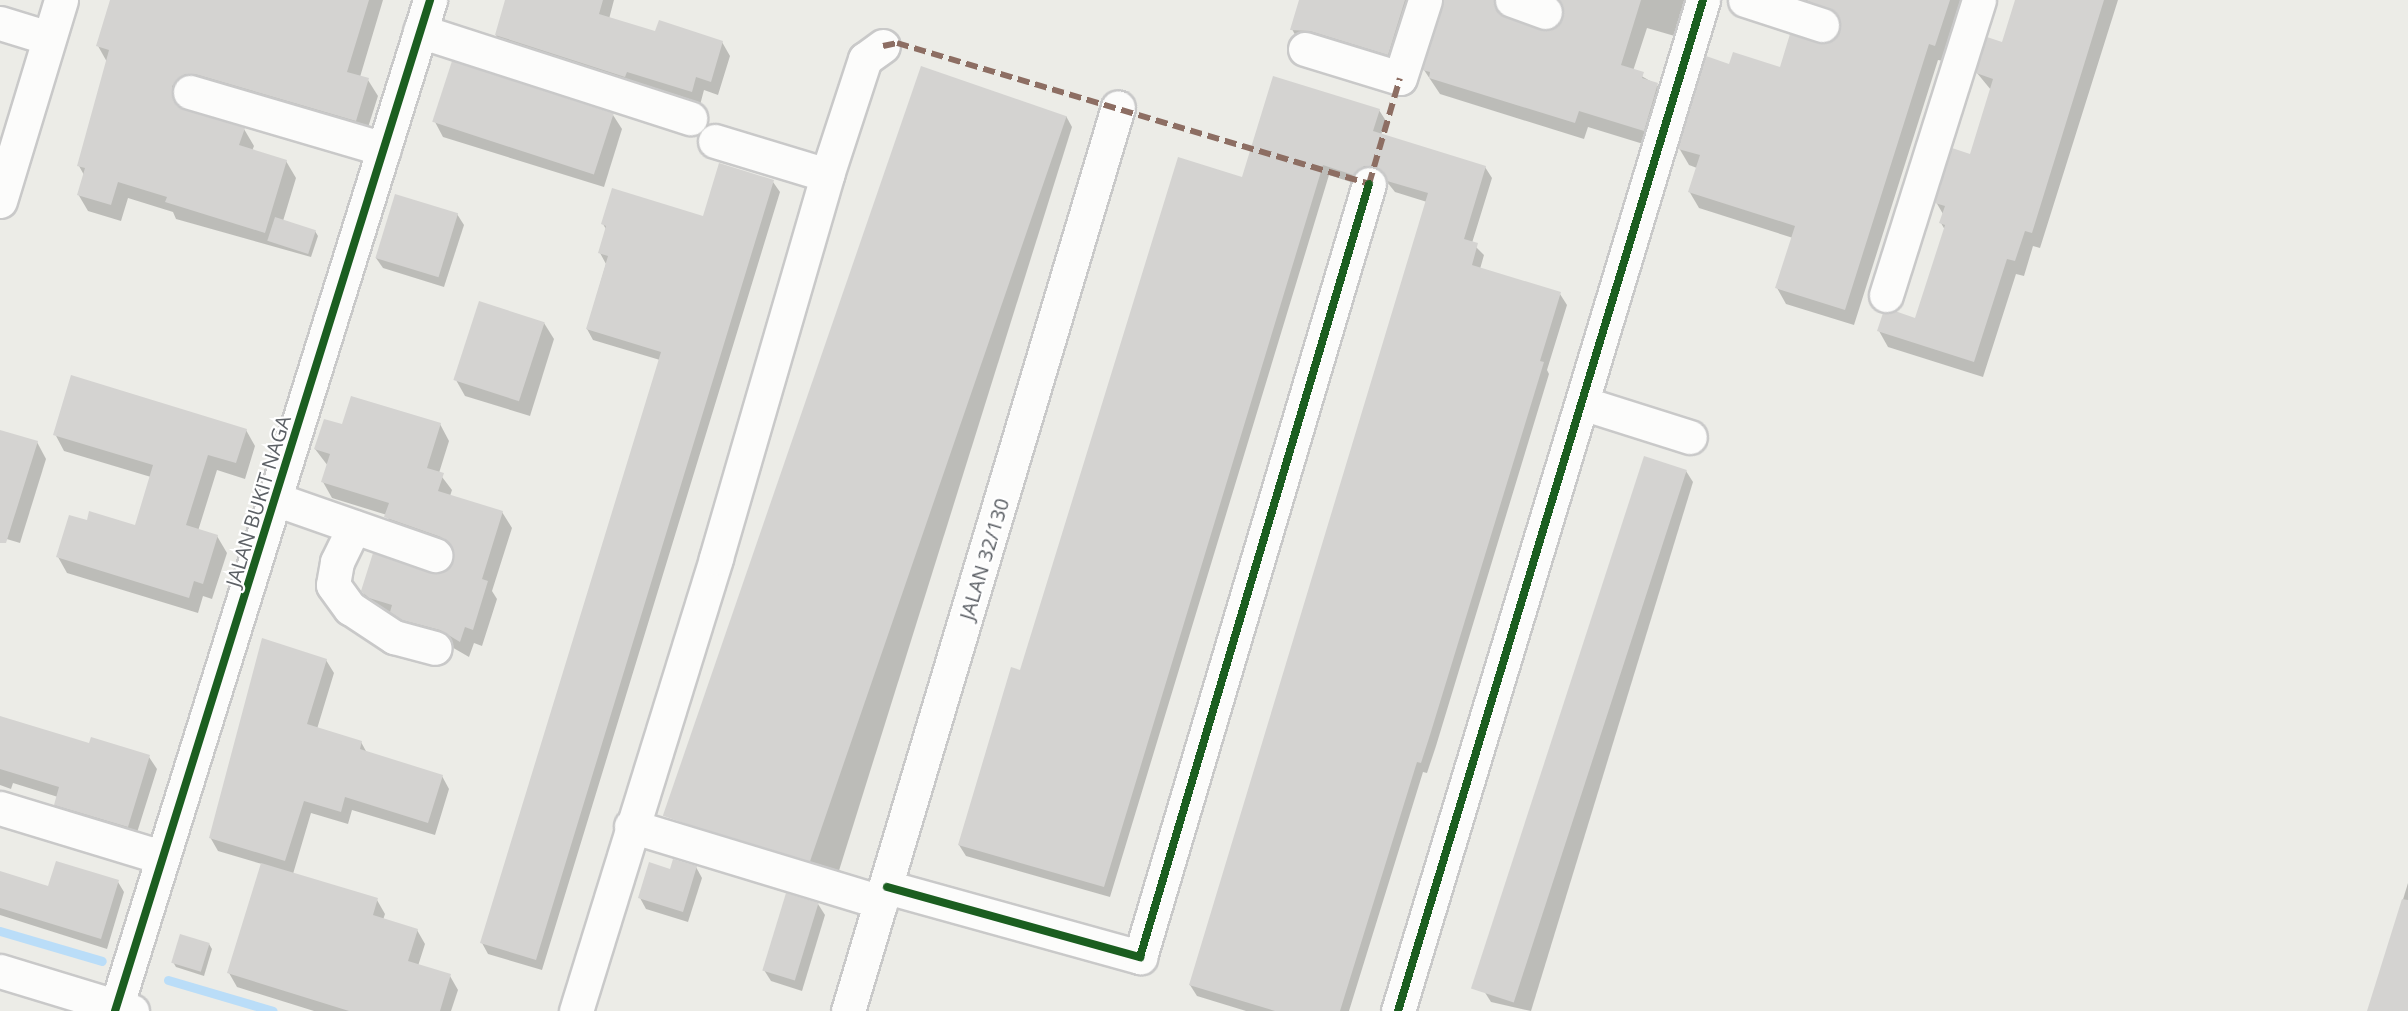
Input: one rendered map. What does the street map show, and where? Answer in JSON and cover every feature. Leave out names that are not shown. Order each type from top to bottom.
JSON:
[{"type":"street","points":[[0,201],[61,0]]},
{"type":"street","points":[[1305,49],[1400,78],[1425,0]]},
{"type":"street","points":[[1512,0],[1545,12]]},
{"type":"street","points":[[1398,1011],[1703,0]]},
{"type":"street","points":[[1745,0],[1822,25]]},
{"type":"street","points":[[1886,295],[1979,0]]},
{"type":"street","points":[[423,9],[690,118]]},
{"type":"street","name":"JALAN BUKIT NAGA","points":[[121,1009],[161,857],[384,149],[423,9]]},
{"type":"street","points":[[0,23],[49,38]]},
{"type":"street","points":[[576,1011],[631,825],[716,558],[827,175],[866,59],[883,46]]},
{"type":"street","points":[[190,92],[384,149]]},
{"type":"street","name":"JALAN 32/130","points":[[848,1011],[1118,107]]},
{"type":"street","points":[[715,141],[827,175]]},
{"type":"street","points":[[631,825],[884,895],[1140,957],[1369,184]]},
{"type":"street","points":[[1581,403],[1690,437]]},
{"type":"street","points":[[275,499],[435,555]]},
{"type":"street","points":[[354,527],[337,562],[333,585],[350,608],[394,637],[435,648]]},
{"type":"street","points":[[0,808],[161,857]]},
{"type":"street","points":[[0,971],[121,1009]]},
{"type":"building","points":[[110,0],[369,0],[347,72],[369,78],[356,121],[195,74],[185,74],[172,86],[177,105],[245,128],[239,145],[287,160],[265,233],[165,202],[167,197],[118,182],[111,205],[77,195],[85,168],[77,166],[109,50],[96,46]]},
{"type":"building","points":[[505,0],[603,0],[599,14],[655,31],[659,20],[723,41],[711,82],[696,77],[692,92],[627,72],[625,77],[495,35]]},
{"type":"building","points":[[1299,0],[1405,0],[1388,55],[1310,31],[1290,30]]},
{"type":"building","points":[[1443,0],[1494,0],[1497,12],[1505,17],[1548,30],[1562,19],[1559,0],[1641,0],[1621,65],[1644,72],[1642,78],[1658,83],[1644,131],[1579,111],[1575,123],[1429,78],[1430,72],[1422,70]]},
{"type":"building","points":[[1806,0],[1950,0],[1935,46],[1929,44],[1845,310],[1775,288],[1795,226],[1688,192],[1700,155],[1678,149],[1706,56],[1729,64],[1733,52],[1780,67],[1790,34],[1817,43],[1835,38],[1840,30],[1836,13]]},
{"type":"building","points":[[2015,0],[2104,0],[2032,233],[2025,231],[2015,261],[2007,259],[1974,362],[1877,331],[1883,313],[1895,311],[1915,318],[1945,225],[1939,223],[1945,206],[1935,203],[1952,148],[1970,154],[1993,79],[1976,73],[1987,37],[2002,42]]},
{"type":"building","points":[[452,61],[614,114],[594,174],[432,122]]},
{"type":"building","points":[[921,66],[1067,116],[808,866],[663,816]]},
{"type":"building","points":[[1273,76],[1380,109],[1373,131],[1486,166],[1464,239],[1478,243],[1472,265],[1561,292],[1540,361],[1544,362],[1430,735],[1421,763],[1417,762],[1340,1011],[1275,1011],[1189,985],[1428,193],[1387,181],[1375,166],[1364,166],[1353,175],[1323,165],[1104,887],[958,845],[1011,667],[1020,670],[1178,157],[1242,177]]},
{"type":"building","points":[[719,163],[774,180],[536,960],[480,943],[661,352],[586,329],[608,256],[598,253],[606,226],[601,224],[612,188],[703,216]]},
{"type":"building","points":[[395,194],[458,213],[439,277],[375,258]]},
{"type":"building","points":[[275,217],[316,230],[308,254],[267,241]]},
{"type":"building","points":[[479,301],[545,322],[519,401],[453,380]]},
{"type":"building","points":[[71,375],[247,429],[236,463],[208,455],[186,525],[218,535],[203,584],[194,581],[189,598],[56,557],[69,515],[87,520],[89,511],[135,525],[153,465],[53,435]]},
{"type":"building","points":[[351,396],[441,423],[427,468],[444,473],[438,491],[503,511],[482,579],[488,581],[473,630],[465,627],[460,642],[440,630],[402,620],[390,612],[392,605],[369,598],[361,591],[373,553],[438,573],[448,569],[453,552],[441,537],[384,517],[389,503],[321,482],[330,454],[314,449],[324,419],[342,424]]},
{"type":"building","points":[[0,430],[38,441],[6,543],[0,543]]},
{"type":"building","points":[[1644,456],[1687,470],[1514,1002],[1471,989]]},
{"type":"building","points":[[262,638],[327,659],[307,724],[362,741],[360,749],[443,775],[428,823],[345,797],[341,812],[304,801],[285,861],[209,838]]},
{"type":"building","points":[[0,716],[89,743],[91,737],[150,755],[128,827],[54,805],[59,787],[0,769]]},
{"type":"building","points":[[673,859],[697,866],[683,912],[638,898],[649,862],[670,869]]},
{"type":"building","points":[[56,861],[119,880],[101,939],[0,908],[0,871],[48,886]]},
{"type":"building","points":[[261,863],[378,898],[373,915],[418,929],[408,961],[451,974],[440,1011],[349,1011],[227,973]]},
{"type":"building","points":[[786,893],[819,903],[795,980],[762,970]]},
{"type":"building","points":[[2402,899],[2408,900],[2408,1011],[2367,1011]]},
{"type":"building","points":[[180,934],[210,943],[201,972],[171,963]]},
{"type":"waterway","points":[[0,931],[102,961]]},
{"type":"waterway","points":[[168,980],[273,1011]]},
{"type":"marked path","points":[[883,46],[897,43],[1369,184],[1400,78]]},
{"type":"cycle path","points":[[115,1011],[430,0]]},
{"type":"cycle path","points":[[1398,1011],[1703,0]]},
{"type":"cycle path","points":[[887,887],[1140,957],[1369,184]]}]
